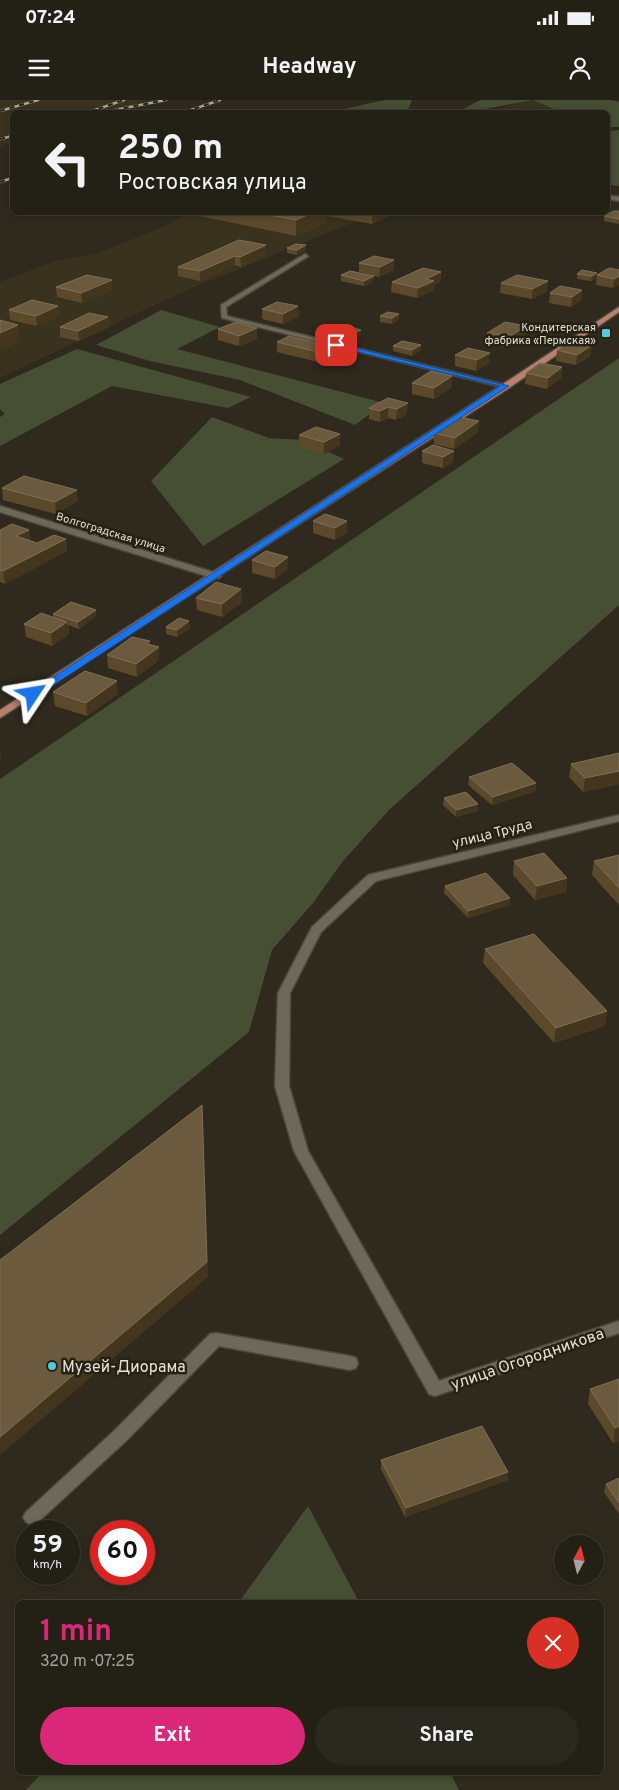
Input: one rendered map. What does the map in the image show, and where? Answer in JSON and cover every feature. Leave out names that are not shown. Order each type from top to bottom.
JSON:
[{"type":"main road","points":[[0,715],[506,386],[619,309]]},
{"type":"street","points":[[305,256],[223,306],[224,317],[506,386]]},
{"type":"street","name":"Волгоградская улица","points":[[0,509],[216,576]]},
{"type":"street","name":"улица Труда","points":[[434,1390],[302,1151],[282,1086],[284,993],[316,930],[372,878],[619,818]]},
{"type":"street","name":"улица Огородникова","points":[[434,1390],[619,1328]]},
{"type":"street","points":[[32,1517],[120,1435],[216,1339],[350,1363]]},
{"type":"shaded area","points":[[0,100],[151,100],[117,110],[10,110],[10,143],[0,146]]},
{"type":"shaded area","points":[[533,100],[587,110],[492,110]]},
{"type":"shaded area","points":[[184,215],[372,215],[185,291],[0,378],[0,282],[58,260],[93,255],[161,228]]},
{"type":"green space","points":[[385,100],[412,100],[408,110],[340,110]]},
{"type":"green space","points":[[480,100],[533,100],[480,110],[462,110]]},
{"type":"green space","points":[[533,100],[611,100],[619,102],[619,127],[610,127],[610,110],[556,110]]},
{"type":"green space","points":[[619,130],[619,186],[610,185],[610,131]]},
{"type":"green space","points":[[161,310],[220,327],[177,349],[384,403],[355,425],[240,380],[150,361],[96,345]]},
{"type":"green space","points":[[77,349],[251,397],[228,408],[112,386],[0,446],[0,417],[5,414],[0,409],[0,384]]},
{"type":"green space","points":[[619,358],[619,605],[389,810],[343,861],[313,903],[272,950],[249,1032],[0,1235],[0,779]]},
{"type":"green space","points":[[212,417],[269,438],[302,440],[344,459],[203,546],[151,481]]},
{"type":"green space","points":[[308,1506],[358,1600],[240,1600]]},
{"type":"green space","points":[[40,1775],[452,1775],[459,1790],[26,1790]]},
{"type":"building","points":[[619,211],[619,219],[604,216],[610,215],[610,213]]},
{"type":"building","points":[[270,215],[307,215],[296,220]]},
{"type":"building","points":[[239,240],[266,245],[240,257],[235,256],[200,271],[178,267]]},
{"type":"building","points":[[296,244],[306,245],[297,250],[287,248]]},
{"type":"building","points":[[374,256],[394,260],[380,267],[359,263]]},
{"type":"building","points":[[423,268],[441,272],[426,279],[434,281],[418,288],[392,282]]},
{"type":"building","points":[[609,268],[619,270],[619,276],[614,279],[597,275]]},
{"type":"building","points":[[582,270],[597,273],[592,276],[577,274]]},
{"type":"building","points":[[350,271],[374,276],[364,281],[341,275]]},
{"type":"building","points":[[87,275],[112,280],[81,293],[56,287]]},
{"type":"building","points":[[517,275],[548,281],[532,289],[501,283]]},
{"type":"building","points":[[560,286],[582,290],[572,297],[550,293]]},
{"type":"building","points":[[32,300],[58,306],[36,316],[9,310]]},
{"type":"building","points":[[277,302],[298,306],[283,314],[262,309]]},
{"type":"building","points":[[388,312],[399,314],[392,318],[380,316]]},
{"type":"building","points":[[89,313],[108,317],[78,331],[60,327]]},
{"type":"building","points":[[0,320],[18,325],[0,333]]},
{"type":"building","points":[[236,322],[257,328],[239,336],[218,329]]},
{"type":"building","points":[[505,322],[526,326],[512,335],[505,336],[487,333]]},
{"type":"building","points":[[347,326],[361,330],[351,334],[338,331]]},
{"type":"building","points":[[289,336],[337,348],[326,354],[277,342]]},
{"type":"building","points":[[402,341],[421,345],[412,350],[393,346]]},
{"type":"building","points":[[572,341],[592,345],[577,355],[557,350]]},
{"type":"building","points":[[468,348],[490,353],[477,360],[455,355]]},
{"type":"building","points":[[540,363],[562,367],[548,378],[526,373]]},
{"type":"building","points":[[431,371],[452,376],[434,388],[412,383]]},
{"type":"building","points":[[388,398],[408,403],[397,409],[388,407],[380,411],[369,408]]},
{"type":"building","points":[[459,417],[479,421],[455,438],[434,433]]},
{"type":"building","points":[[316,427],[340,434],[324,442],[299,435]]},
{"type":"building","points":[[433,445],[454,451],[443,457],[422,451]]},
{"type":"building","points":[[24,476],[77,490],[55,502],[2,488]]},
{"type":"building","points":[[325,514],[347,521],[335,528],[313,521]]},
{"type":"building","points":[[12,524],[29,530],[16,536],[37,543],[54,535],[66,539],[3,571],[0,570],[0,530]]},
{"type":"building","points":[[266,551],[288,557],[275,567],[252,560]]},
{"type":"building","points":[[216,582],[241,589],[222,604],[196,598]]},
{"type":"building","points":[[71,602],[96,610],[78,622],[53,614]]},
{"type":"building","points":[[41,613],[67,622],[51,633],[24,624]]},
{"type":"building","points":[[179,618],[189,621],[177,630],[166,627]]},
{"type":"building","points":[[132,637],[150,641],[147,644],[159,647],[136,664],[107,655]]},
{"type":"building","points":[[85,671],[117,681],[86,703],[53,692]]},
{"type":"building","points":[[619,753],[619,771],[585,778],[571,764]]},
{"type":"building","points":[[512,763],[536,783],[493,797],[469,777]]},
{"type":"building","points":[[466,792],[478,804],[456,810],[444,798]]},
{"type":"building","points":[[544,853],[567,878],[537,886],[514,861]]},
{"type":"building","points":[[619,855],[619,888],[594,861]]},
{"type":"building","points":[[486,873],[510,898],[468,911],[445,886]]},
{"type":"building","points":[[534,934],[607,1011],[556,1028],[485,949]]},
{"type":"building","name":"Музей-Диорама","points":[[202,1105],[207,1262],[0,1437],[0,1260]]},
{"type":"building","points":[[619,1379],[619,1426],[615,1428],[590,1389]]},
{"type":"building","points":[[482,1426],[508,1472],[406,1508],[381,1460]]},
{"type":"building","points":[[619,1478],[619,1503],[606,1484]]},
{"type":"railway","points":[[0,111],[38,100]]},
{"type":"railway","points":[[95,110],[124,100]]},
{"type":"railway","points":[[114,110],[166,100]]},
{"type":"railway","points":[[191,110],[220,100]]},
{"type":"railway","points":[[0,139],[10,136]]},
{"type":"railway","points":[[0,182],[10,179]]},
{"type":"place","name":"Кондитерская фабрика «Пермская»","points":[[606,333]]},
{"type":"place","name":"Музей-Диорама","points":[[52,1366]]},
{"type":"route","points":[[33,694],[506,386],[336,345]]}]
